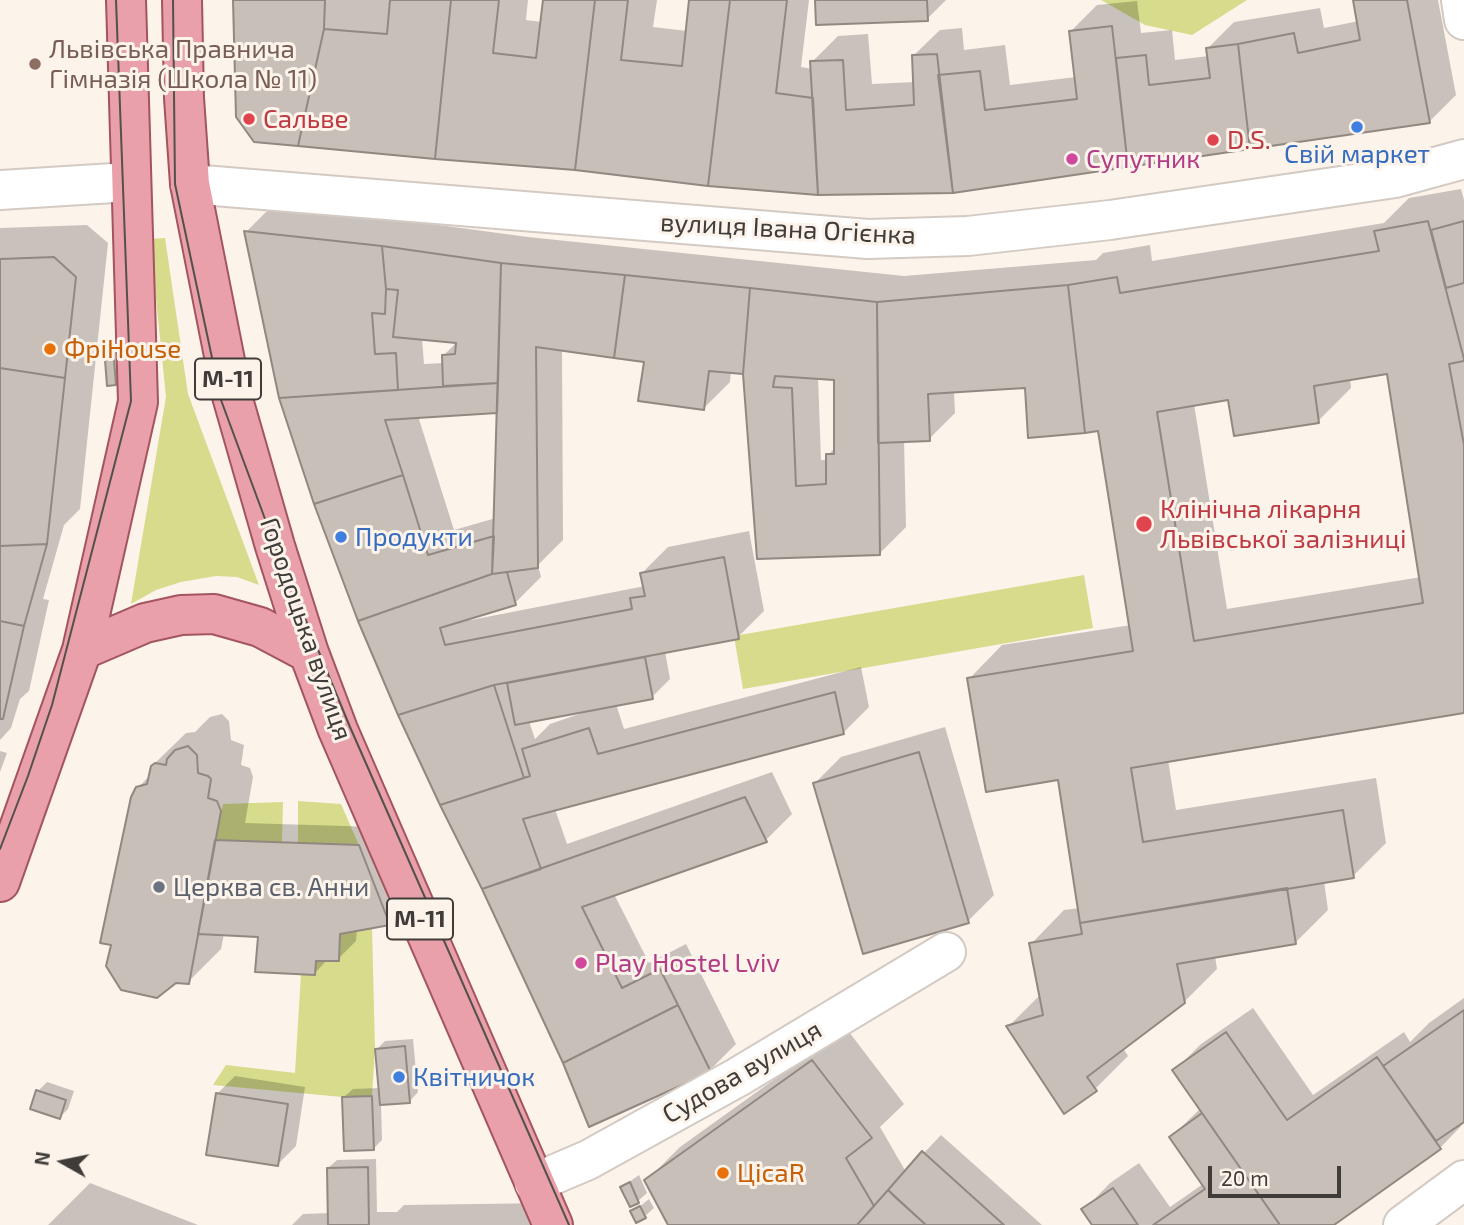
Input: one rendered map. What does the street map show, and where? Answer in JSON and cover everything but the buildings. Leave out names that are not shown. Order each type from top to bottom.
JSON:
[{"type":"main road","points":[[0,882],[82,650],[138,402],[125,0]]},
{"type":"main road","name":"Городоцька вулиця","points":[[181,0],[190,184],[232,396],[309,653],[338,730],[553,1225]]},
{"type":"main road","points":[[82,650],[145,623],[181,615],[214,614],[260,628],[309,653]]},
{"type":"street","points":[[1461,0],[1464,20]]},
{"type":"street","name":"вулиця Івана Огієнка","points":[[190,184],[868,239],[968,236],[1110,220],[1395,178],[1464,159]]},
{"type":"street","points":[[0,190],[130,182]]},
{"type":"street","name":"Судова вулиця","points":[[534,1183],[588,1160],[738,1077],[946,952]]},
{"type":"street","points":[[1403,1225],[1464,1180]]},
{"type":"green space","points":[[1101,0],[1247,0],[1192,35],[1145,25]]},
{"type":"green space","points":[[165,238],[188,394],[259,585],[237,577],[216,576],[181,582],[156,590],[131,604],[166,397],[150,239]]},
{"type":"green space","points":[[1084,575],[1093,628],[743,689],[734,636]]},
{"type":"green space","points":[[298,801],[341,804],[359,845],[298,843]]},
{"type":"green space","points":[[283,802],[282,842],[215,840],[223,804]]},
{"type":"green space","points":[[372,928],[375,1049],[372,1096],[342,1097],[213,1085],[226,1065],[295,1073],[301,974],[315,974],[316,961],[340,934]]},
{"type":"tram line","points":[[0,849],[52,705],[131,401],[116,0]]},
{"type":"tram line","points":[[173,0],[175,184],[221,400],[275,546],[350,727],[569,1225]]},
{"type":"place","name":"Львівська Правнича Гімназія (Школа № 11)","points":[[35,64]]},
{"type":"place","name":"Сальве","points":[[249,119]]},
{"type":"place","name":"Свій маркет","points":[[1357,127]]},
{"type":"place","name":"D.S.","points":[[1213,140]]},
{"type":"place","name":"Супутник","points":[[1072,159]]},
{"type":"place","name":"ФріHouse","points":[[50,349]]},
{"type":"place","name":"Клінічна лікарня Львівської залізниці","points":[[1144,524]]},
{"type":"place","name":"Продукти","points":[[341,537]]},
{"type":"place","name":"Церква св. Анни","points":[[159,887]]},
{"type":"place","name":"Play Hostel Lviv","points":[[581,963]]},
{"type":"place","name":"Квітничок","points":[[399,1077]]},
{"type":"place","name":"ЦісаR","points":[[723,1173]]}]
